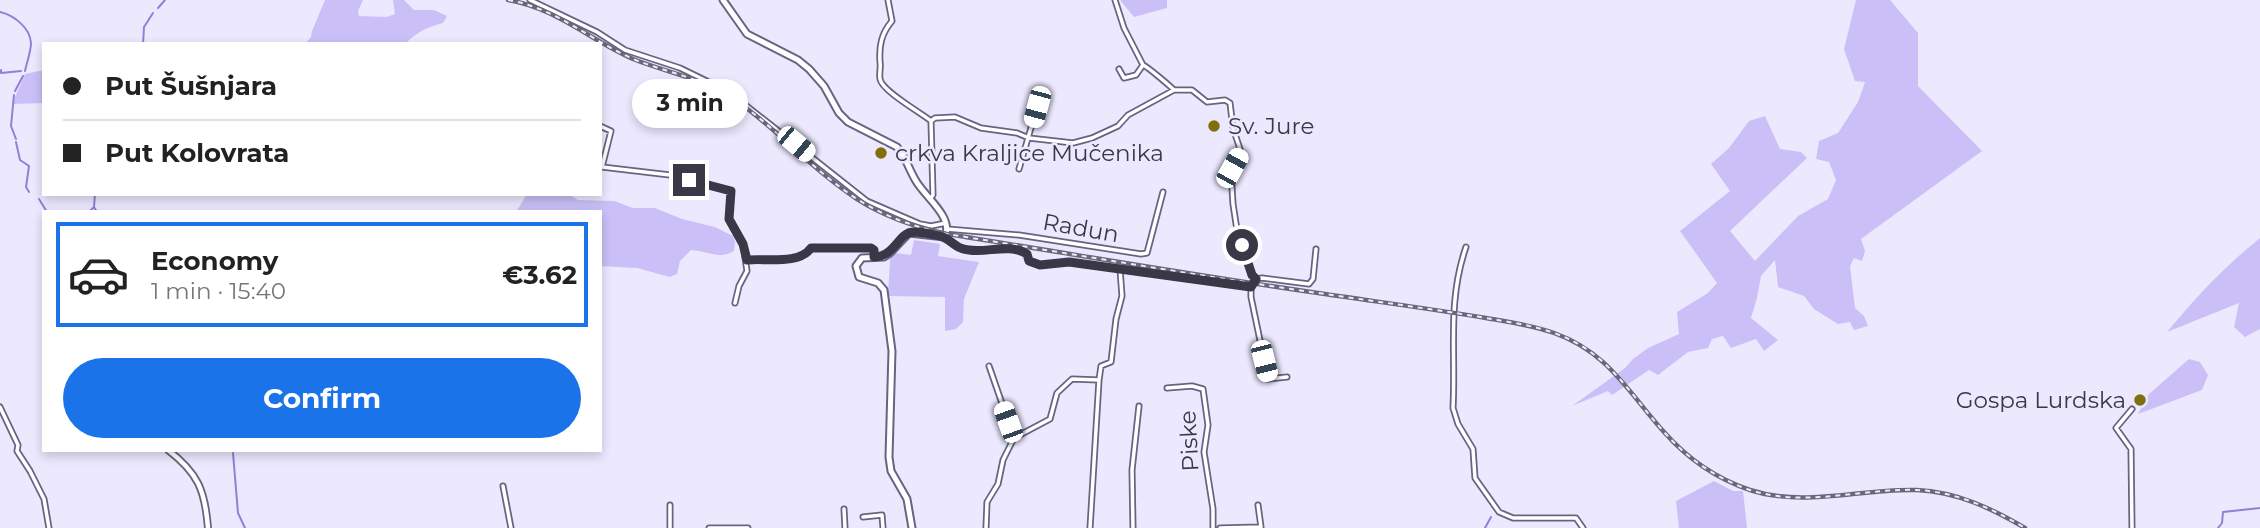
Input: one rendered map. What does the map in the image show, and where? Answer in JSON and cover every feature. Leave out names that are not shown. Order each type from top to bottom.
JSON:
[{"type":"main road","points":[[723,0],[747,34],[798,60],[809,69],[848,122],[902,152],[918,184],[947,226],[945,237],[909,233],[884,257],[862,258],[856,266],[856,272],[863,280],[878,283],[884,290],[892,351],[889,457],[891,471],[907,499],[912,528]]},
{"type":"street","points":[[530,0],[597,32],[625,50],[680,68],[730,92],[867,201],[920,224],[947,226]]},
{"type":"street","points":[[888,0],[892,21],[884,31],[879,49],[879,78],[884,87],[931,121]]},
{"type":"street","points":[[1115,0],[1124,28],[1143,65],[1174,90]]},
{"type":"street","points":[[1119,69],[1124,78],[1136,75],[1143,65]]},
{"type":"street","points":[[931,121],[935,118],[955,117],[981,128],[1017,133],[1029,138],[1073,143],[1118,126],[1128,115],[1174,90],[1192,90],[1207,102],[1225,100],[1230,103],[1233,128],[1240,149],[1231,172],[1235,217],[1251,272],[1256,279]]},
{"type":"street","points":[[1019,169],[1037,107]]},
{"type":"street","points":[[930,199],[933,195],[931,121]]},
{"type":"street","points":[[602,127],[611,131],[602,167],[670,176],[731,191],[729,219],[743,244],[747,260],[747,271],[734,303]]},
{"type":"street","name":"Radun","points":[[947,226],[1141,254],[1147,253],[1163,192]]},
{"type":"street","points":[[945,237],[952,245],[968,250],[1006,248],[1021,251],[1027,254],[1029,261],[1035,265],[1063,261],[1251,287]]},
{"type":"street","points":[[1466,247],[1458,271],[1452,313],[1453,408],[1458,424],[1473,449],[1475,478],[1499,512],[1513,518],[1576,518],[1583,528]]},
{"type":"street","points":[[747,260],[789,260],[806,255],[811,248],[871,248],[874,250],[874,257]]},
{"type":"street","points":[[1287,377],[1268,379],[1251,287],[1256,279],[1262,278],[1309,284],[1313,279],[1316,250]]},
{"type":"street","points":[[1090,528],[1099,380],[1101,366],[1111,362],[1116,319],[1122,296],[1120,269]]},
{"type":"street","points":[[989,366],[1014,438]]},
{"type":"street","points":[[986,528],[987,502],[998,484],[1003,460],[1014,438],[1050,419],[1057,393],[1072,379],[1099,380]]},
{"type":"street","name":"Piske","points":[[1167,388],[1192,386],[1203,389],[1208,425],[1204,452],[1213,528]]},
{"type":"street","points":[[0,407],[18,444],[17,451],[44,499],[50,528]]},
{"type":"street","points":[[1133,528],[1132,470],[1139,407]]},
{"type":"street","points":[[2132,409],[2116,428],[2131,449],[2132,528]]},
{"type":"street","points":[[170,452],[199,481],[208,528]]},
{"type":"street","points":[[503,486],[511,528]]},
{"type":"street","points":[[670,505],[670,528]]},
{"type":"street","points":[[1220,528],[1261,527],[1258,505]]},
{"type":"street","points":[[844,509],[845,528]]},
{"type":"street","points":[[863,517],[882,515],[883,528]]},
{"type":"street","points":[[709,528],[748,528]]},
{"type":"shaded area","points":[[325,0],[363,0],[358,11],[359,16],[387,17],[395,14],[393,0],[404,0],[414,10],[434,10],[447,16],[443,23],[422,30],[407,42],[307,42]]},
{"type":"shaded area","points":[[1120,0],[1167,0],[1167,8],[1134,17]]},
{"type":"shaded area","points":[[1856,0],[1890,0],[1918,33],[1918,86],[1982,151],[1861,239],[1865,251],[1862,261],[1854,258],[1850,266],[1855,308],[1864,316],[1868,326],[1854,330],[1850,322],[1838,324],[1814,309],[1804,296],[1778,287],[1775,260],[1761,276],[1751,318],[1778,340],[1764,351],[1756,339],[1731,348],[1723,336],[1712,339],[1708,348],[1688,352],[1658,375],[1649,370],[1612,395],[1608,391],[1572,406],[1648,348],[1679,334],[1677,312],[1708,293],[1717,283],[1680,231],[1730,191],[1711,164],[1729,148],[1749,121],[1765,116],[1780,149],[1801,152],[1807,158],[1730,231],[1755,261],[1798,216],[1828,199],[1836,180],[1829,162],[1816,159],[1819,141],[1838,133],[1858,102],[1865,82],[1855,81],[1844,49]]},
{"type":"shaded area","points":[[42,70],[42,103],[12,104],[25,74]]},
{"type":"shaded area","points":[[526,196],[571,196],[578,200],[614,201],[633,208],[655,208],[682,219],[715,227],[733,236],[734,251],[718,255],[691,250],[680,261],[677,274],[670,277],[637,268],[602,266],[602,210],[517,210]]},
{"type":"shaded area","points":[[2260,238],[2260,329],[2245,337],[2234,327],[2239,303],[2167,332],[2211,282]]},
{"type":"shaded area","points":[[914,240],[940,244],[938,256],[979,262],[964,299],[963,322],[956,329],[945,331],[945,297],[888,296],[890,259],[895,253],[911,255]]},
{"type":"shaded area","points":[[2189,359],[2200,362],[2208,375],[2202,390],[2138,414],[2149,394]]},
{"type":"shaded area","points":[[1714,481],[1733,491],[1743,491],[1747,528],[1679,528],[1676,501]]},
{"type":"waterway","points":[[158,8],[165,0]]},
{"type":"waterway","points":[[0,12],[20,23],[28,32],[31,43],[25,71]]},
{"type":"waterway","points":[[143,42],[144,27],[153,13]]},
{"type":"waterway","points":[[1,70],[1,73],[21,71]]},
{"type":"waterway","points":[[15,91],[23,76]]},
{"type":"waterway","points":[[14,95],[11,126],[16,139]]},
{"type":"waterway","points":[[16,142],[20,160],[29,166],[26,187],[29,192]]},
{"type":"waterway","points":[[94,207],[95,196]]},
{"type":"waterway","points":[[39,199],[46,210]]},
{"type":"waterway","points":[[91,210],[94,207],[96,210]]},
{"type":"waterway","points":[[233,453],[238,513],[245,528]]},
{"type":"waterway","points":[[2218,528],[2222,523],[2223,512],[2260,508]]},
{"type":"waterway","points":[[1485,528],[1491,517]]},
{"type":"railway","points":[[508,0],[542,10],[601,42]]},
{"type":"railway","points":[[602,42],[633,59],[725,93],[841,188],[878,211],[912,225],[947,234],[1537,328],[1573,341],[1589,351],[1616,375],[1682,450],[1714,474],[1750,490],[1792,497],[1896,490],[1932,491],[1973,502],[2025,528]]},
{"type":"place","name":"Sv. Jure","points":[[1214,126]]},
{"type":"place","name":"crkva Kraljice Mučenika","points":[[881,153]]},
{"type":"place","name":"Gospa Lurdska","points":[[2140,400]]},
{"type":"route","points":[[689,180],[731,191],[729,219],[743,244],[747,260],[789,260],[806,255],[811,248],[871,248],[874,250],[874,257],[884,257],[905,236],[914,232],[945,237],[952,245],[968,250],[990,251],[1006,248],[1021,251],[1027,254],[1029,261],[1035,265],[1056,262],[1091,264],[1251,287],[1256,279],[1252,275],[1242,245]]}]
